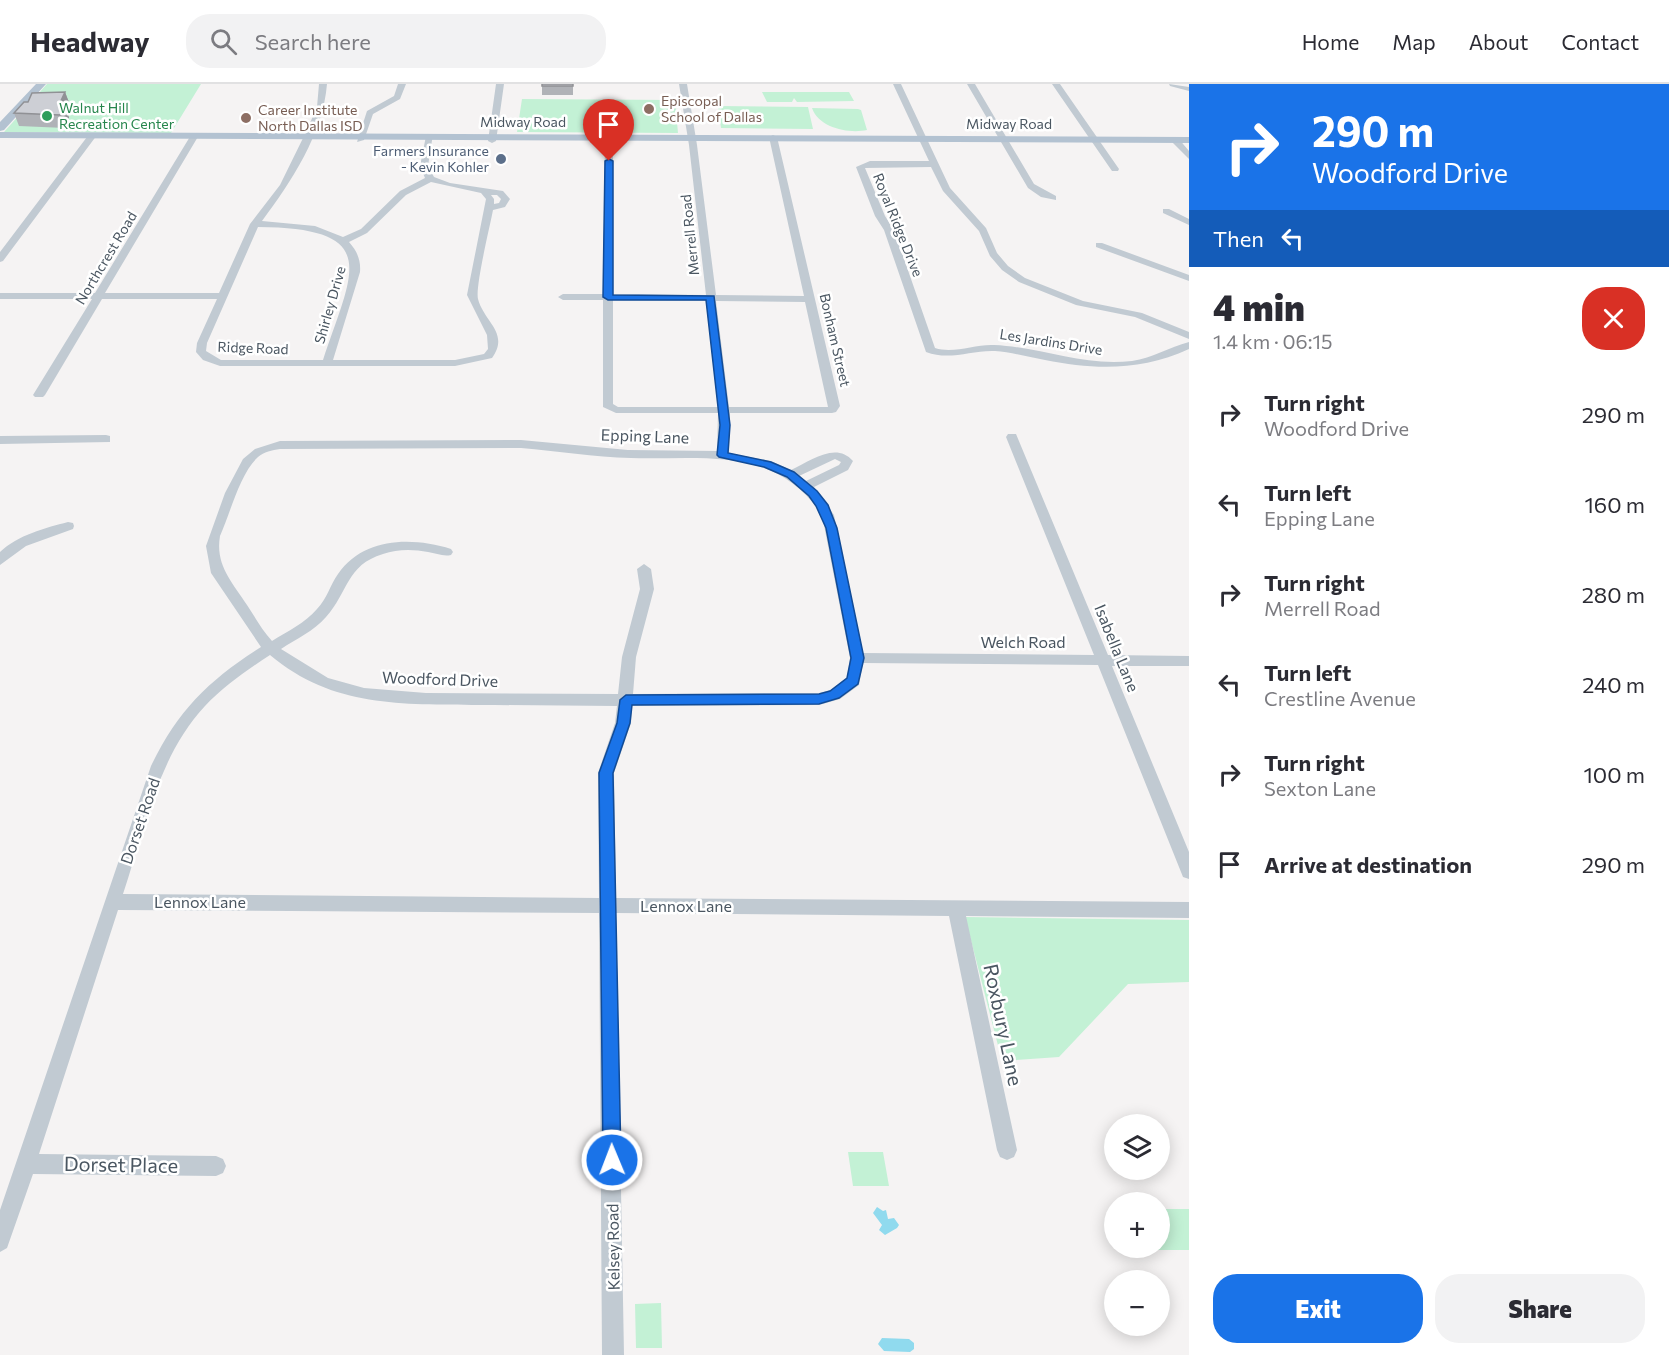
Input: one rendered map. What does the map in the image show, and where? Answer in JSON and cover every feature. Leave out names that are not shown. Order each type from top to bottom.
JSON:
[{"type":"main road","points":[[0,117],[33,86]]},
{"type":"main road","points":[[0,129],[33,86]]},
{"type":"main road","name":"Midway Road","points":[[0,137],[1183,142]]},
{"type":"street","name":"Ridge Road","points":[[323,84],[321,106],[307,137],[284,185],[255,224],[202,344],[201,352],[207,358],[220,363],[455,363],[488,356],[494,350],[495,343],[476,310],[472,295],[488,208]]},
{"type":"street","points":[[361,138],[370,113],[397,97],[402,84]]},
{"type":"street","points":[[492,139],[500,84]]},
{"type":"street","name":"Merrell Road","points":[[683,84],[692,139],[724,410],[723,455]]},
{"type":"street","points":[[897,84],[946,189],[983,230],[998,261],[1022,280],[1080,303],[1138,315],[1189,336]]},
{"type":"street","points":[[971,84],[1031,186],[1053,198]]},
{"type":"street","points":[[1056,84],[1115,169]]},
{"type":"street","points":[[1173,84],[1189,89]]},
{"type":"street","points":[[0,259],[91,137]]},
{"type":"street","name":"Northcrest Road","points":[[39,395],[193,137]]},
{"type":"street","points":[[429,139],[424,166],[430,179]]},
{"type":"street","points":[[608,297],[609,139]]},
{"type":"street","name":"Bonham Street","points":[[608,297],[607,405],[616,410],[832,410],[834,406],[774,139]]},
{"type":"street","points":[[1183,142],[1189,156]]},
{"type":"street","name":"Royal Ridge Drive","points":[[933,164],[870,164],[861,167],[880,216],[889,230],[930,350],[942,354]]},
{"type":"street","points":[[255,224],[307,227],[343,241],[364,231],[403,193],[430,179],[449,185],[484,190],[500,193],[506,199],[502,205],[488,208],[490,199],[484,190]]},
{"type":"street","points":[[1166,211],[1189,222]]},
{"type":"street","name":"Shirley Drive","points":[[327,363],[356,272],[353,255],[343,241]]},
{"type":"street","points":[[1099,245],[1189,278]]},
{"type":"street","points":[[0,296],[223,296]]},
{"type":"street","points":[[563,297],[810,298]]},
{"type":"street","name":"Les Jardins Drive","points":[[942,354],[990,348],[1084,365],[1114,367],[1172,354],[1189,345]]},
{"type":"street","name":"Isabella Lane","points":[[1012,437],[1189,872]]},
{"type":"street","points":[[0,440],[106,439]]},
{"type":"street","name":"Epping Lane","points":[[293,445],[521,444],[627,454],[723,455],[767,464],[806,486],[828,515],[857,658]]},
{"type":"street","name":"Woodford Drive","points":[[293,445],[280,445],[254,454],[246,465],[211,546],[213,559],[220,578],[271,648],[303,671],[332,686],[366,693],[417,698],[819,699],[835,695],[854,681],[857,658]]},
{"type":"street","points":[[790,475],[833,455],[841,456],[847,461],[844,467],[806,486]]},
{"type":"street","points":[[0,561],[5,553],[24,542],[68,526]]},
{"type":"street","name":"Dorset Road","points":[[0,1240],[165,750],[189,714],[205,696],[226,677],[303,628],[324,611],[344,574],[369,554],[408,545],[430,546],[446,552]]},
{"type":"street","name":"Kelsey Road","points":[[613,1355],[606,773],[623,723],[629,657],[647,589],[644,569]]},
{"type":"street","name":"Welch Road","points":[[857,658],[1189,661]]},
{"type":"street","name":"Lennox Lane","points":[[112,902],[1189,910]]},
{"type":"street","name":"Roxbury Lane","points":[[956,908],[1007,1150]]},
{"type":"street","name":"Dorset Place","points":[[26,1164],[216,1166]]},
{"type":"green space","points":[[47,84],[201,84],[171,133],[4,132]]},
{"type":"green space","points":[[762,92],[849,92],[854,101],[797,102],[794,98],[792,102],[767,102]]},
{"type":"green space","points":[[522,99],[675,100],[678,133],[517,132]]},
{"type":"green space","points":[[718,106],[808,107],[813,129],[721,128]]},
{"type":"green space","points":[[812,108],[861,110],[867,130],[852,131],[835,128],[821,120]]},
{"type":"green space","points":[[965,917],[1189,920],[1189,982],[1128,984],[1059,1057],[1002,1061]]},
{"type":"green space","points":[[848,1152],[883,1152],[889,1186],[853,1186]]},
{"type":"green space","points":[[1170,1209],[1189,1209],[1189,1250],[1170,1250]]},
{"type":"green space","points":[[661,1303],[662,1348],[636,1348],[635,1304]]},
{"type":"water","points":[[877,1207],[883,1211],[886,1210],[888,1219],[894,1218],[899,1225],[885,1235],[879,1230],[882,1225],[873,1213]]},
{"type":"water","points":[[882,1338],[909,1339],[914,1343],[914,1349],[910,1352],[884,1351],[878,1344]]},
{"type":"building","points":[[542,84],[573,84],[573,86],[542,86]]},
{"type":"building","points":[[65,92],[59,105],[65,105],[60,115],[14,113],[24,102],[28,102],[32,93]]},
{"type":"place","name":"Episcopal School of Dallas","points":[[649,109]]},
{"type":"place","name":"Walnut Hill Recreation Center","points":[[47,116]]},
{"type":"place","name":"Career Institute North Dallas ISD","points":[[246,118]]},
{"type":"place","name":"Farmers Insurance - Kevin Kohler","points":[[501,159]]},
{"type":"route","points":[[609,161],[608,297],[710,297],[725,425],[723,455],[777,468],[806,486],[822,505],[832,528],[857,658],[854,681],[835,695],[819,699],[626,700],[623,723],[606,773],[612,1160]]}]
